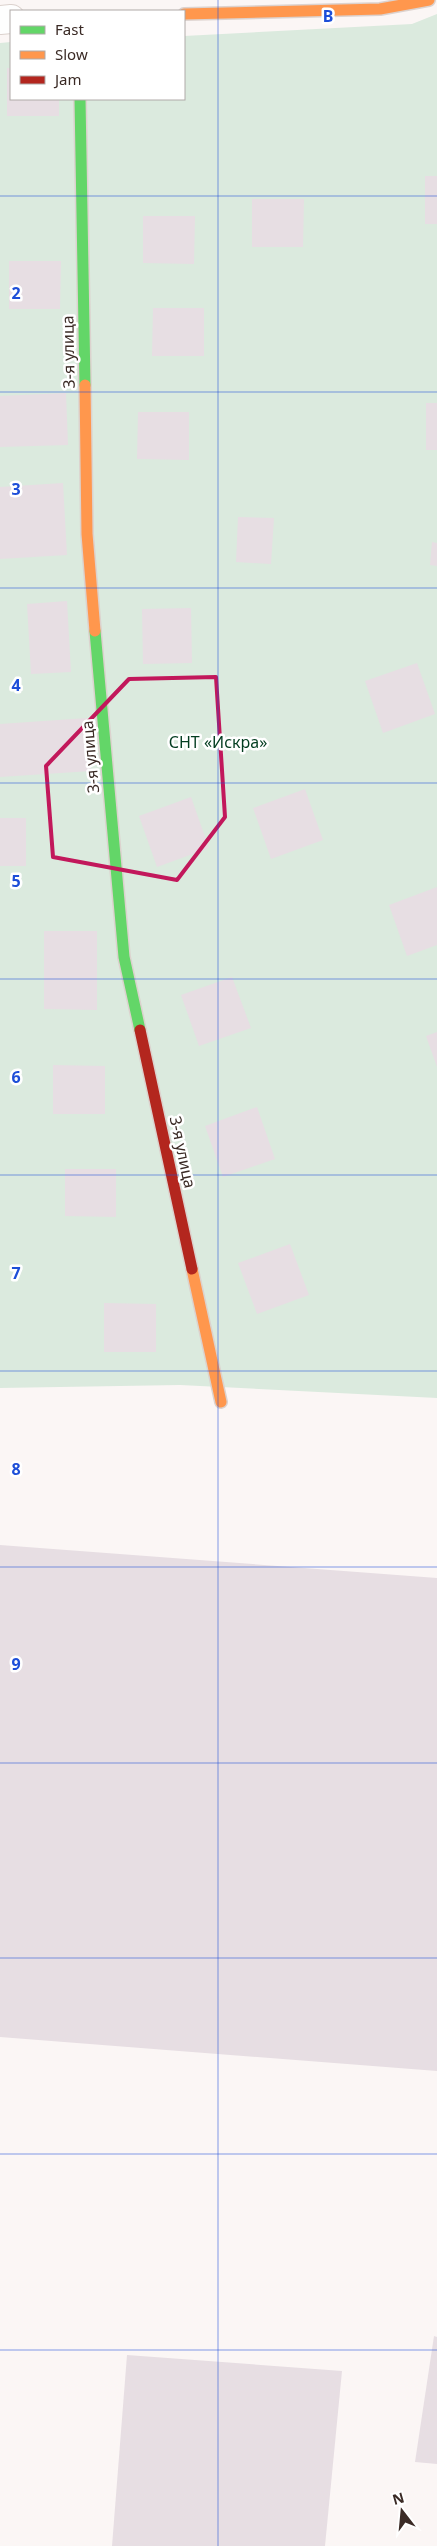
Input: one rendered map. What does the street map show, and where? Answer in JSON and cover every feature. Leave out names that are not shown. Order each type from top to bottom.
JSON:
[{"type":"street","points":[[185,14],[380,9],[429,0]]},
{"type":"street","name":"3-я улица","points":[[80,100],[87,534],[124,957],[221,1402]]},
{"type":"highlighted area","points":[[216,677],[225,817],[177,880],[53,857],[46,766],[129,679]]},
{"type":"green space","name":"СНТ «Искра»","points":[[437,14],[437,1398],[180,1385],[0,1388],[0,43],[10,42],[10,100],[185,100],[185,36],[412,24]]},
{"type":"building","points":[[7,68],[10,68],[10,100],[59,100],[59,116],[7,116]]},
{"type":"building","points":[[425,176],[437,176],[437,224],[425,224]]},
{"type":"building","points":[[252,199],[304,199],[303,247],[252,247]]},
{"type":"building","points":[[143,216],[195,216],[194,264],[143,263]]},
{"type":"building","points":[[9,261],[61,261],[60,309],[9,309]]},
{"type":"building","points":[[153,308],[204,308],[204,356],[152,356]]},
{"type":"building","points":[[66,393],[68,445],[0,447],[0,396]]},
{"type":"building","points":[[426,403],[437,403],[437,450],[426,450]]},
{"type":"building","points":[[138,412],[189,412],[189,460],[137,459]]},
{"type":"building","points":[[63,483],[67,555],[0,559],[0,487]]},
{"type":"building","points":[[238,517],[274,518],[271,564],[236,562]]},
{"type":"building","points":[[432,542],[437,543],[437,566],[430,565]]},
{"type":"building","points":[[67,601],[71,672],[31,674],[27,604]]},
{"type":"building","points":[[191,608],[192,663],[143,664],[142,609]]},
{"type":"building","points":[[417,663],[435,714],[383,733],[365,681]]},
{"type":"building","points":[[87,718],[91,771],[0,777],[0,724]]},
{"type":"building","points":[[305,789],[323,840],[271,859],[253,808]]},
{"type":"building","points":[[191,797],[209,848],[157,867],[139,816]]},
{"type":"building","points":[[0,818],[26,818],[26,866],[0,866]]},
{"type":"building","points":[[437,887],[437,945],[407,956],[389,905]]},
{"type":"building","points":[[44,931],[97,931],[97,1010],[44,1009]]},
{"type":"building","points":[[232,977],[251,1028],[199,1046],[181,995]]},
{"type":"building","points":[[437,1032],[437,1067],[426,1036]]},
{"type":"building","points":[[53,1065],[105,1066],[105,1114],[53,1114]]},
{"type":"building","points":[[257,1107],[275,1159],[223,1177],[205,1126]]},
{"type":"building","points":[[65,1169],[116,1169],[116,1217],[65,1216]]},
{"type":"building","points":[[290,1244],[309,1295],[257,1314],[238,1263]]},
{"type":"building","points":[[104,1303],[156,1304],[156,1352],[104,1352]]},
{"type":"building","points":[[0,1545],[437,1578],[437,2071],[0,2037]]},
{"type":"building","points":[[434,2336],[437,2337],[437,2464],[415,2462]]},
{"type":"building","points":[[127,2355],[342,2371],[325,2546],[112,2546]]},
{"type":"traffic: fast","points":[[80,100],[85,385]]},
{"type":"traffic: fast","points":[[95,631],[124,957],[140,1030]]},
{"type":"traffic: slow","points":[[185,14],[380,9],[429,0]]},
{"type":"traffic: slow","points":[[85,385],[87,534],[95,631]]},
{"type":"traffic: slow","points":[[192,1269],[221,1402]]},
{"type":"traffic: jam","points":[[140,1030],[192,1269]]}]
